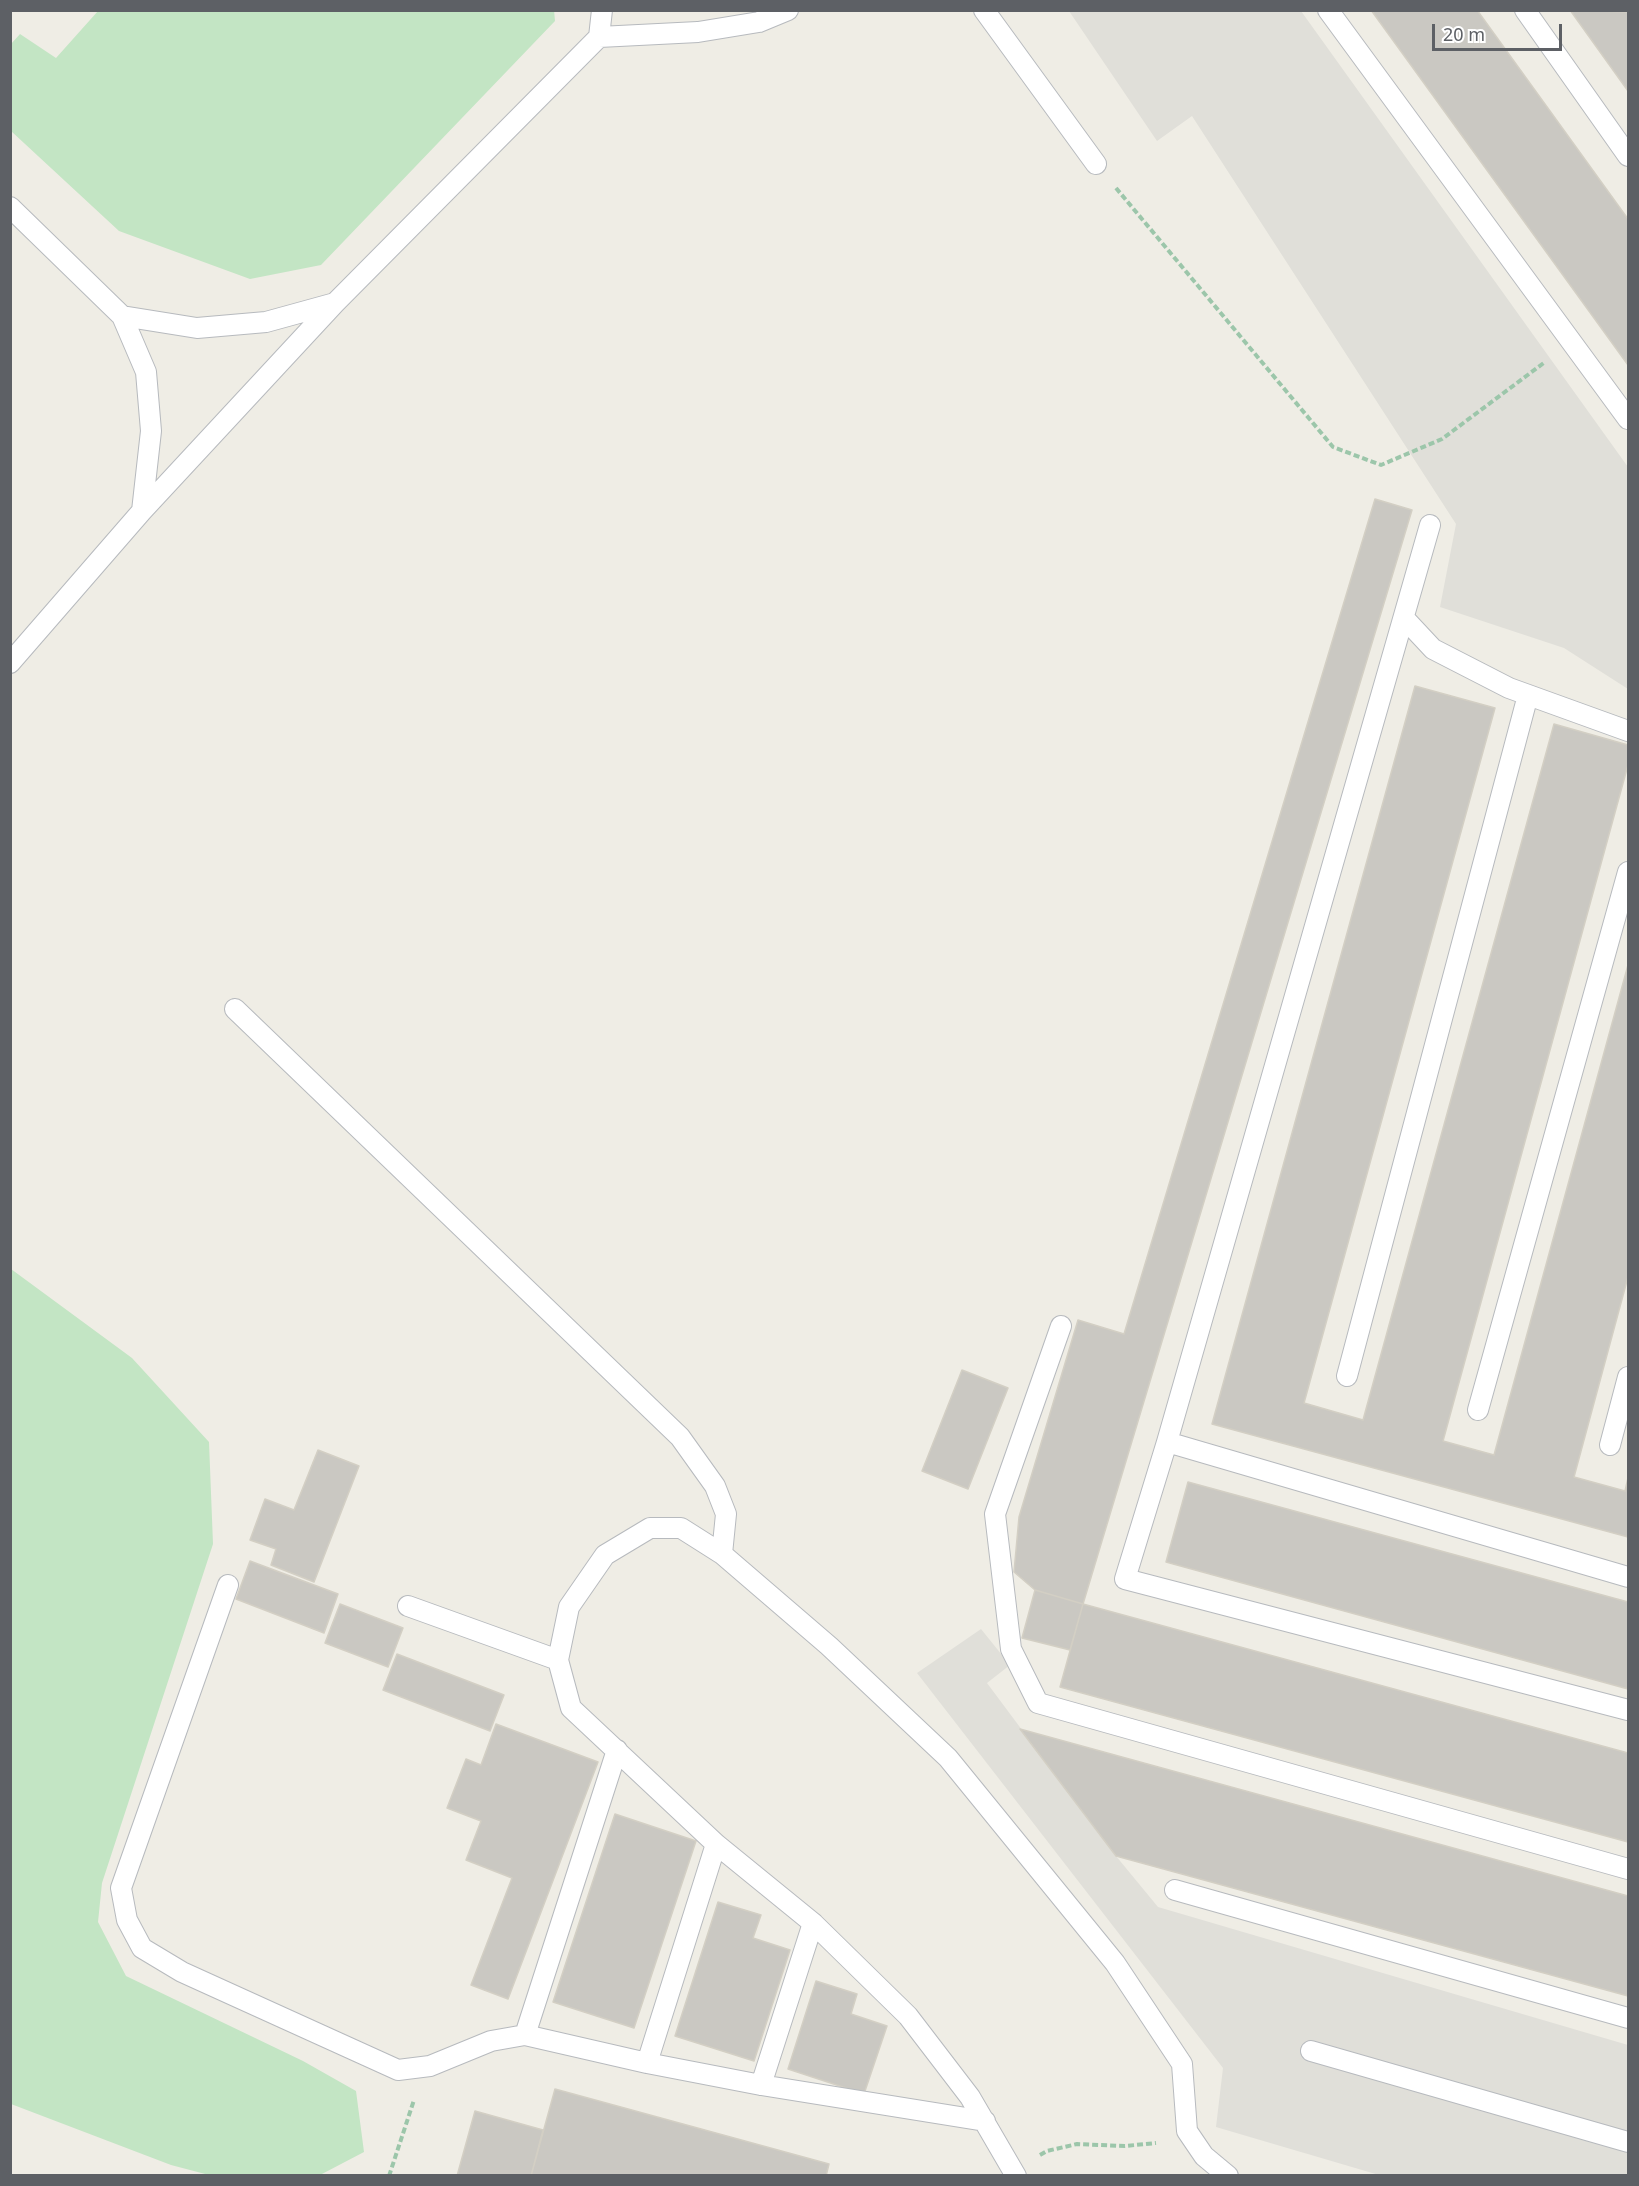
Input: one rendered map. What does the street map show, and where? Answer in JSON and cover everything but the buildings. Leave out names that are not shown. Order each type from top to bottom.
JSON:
[{"type":"lane","points":[[10,663],[141,510],[335,303],[599,37],[602,10]]},
{"type":"lane","points":[[599,37],[698,32],[759,22],[788,10]]},
{"type":"lane","points":[[984,10],[1095,164]]},
{"type":"lane","points":[[1328,10],[1629,419]]},
{"type":"lane","points":[[1525,10],[1629,156]]},
{"type":"lane","points":[[10,207],[123,316],[146,372],[152,431],[141,510]]},
{"type":"lane","points":[[123,316],[197,328],[266,322],[335,303]]},
{"type":"lane","points":[[1430,525],[1167,1442],[1125,1579],[1629,1710]]},
{"type":"lane","points":[[1404,618],[1433,649],[1509,688],[1629,731]]},
{"type":"lane","points":[[1347,1376],[1528,695]]},
{"type":"lane","points":[[1478,1410],[1629,872]]},
{"type":"lane","points":[[235,1009],[680,1437],[715,1486],[726,1514],[722,1554]]},
{"type":"lane","points":[[1061,1326],[995,1514],[1011,1648],[1038,1703],[1629,1869]]},
{"type":"lane","points":[[1610,1445],[1629,1377]]},
{"type":"lane","points":[[1167,1442],[1629,1577]]},
{"type":"lane","points":[[1012,2174],[970,2097],[908,2016],[813,1923],[716,1844],[571,1708],[558,1660],[569,1607],[605,1555],[650,1528],[681,1528],[722,1554],[829,1646],[948,1758],[1107,1954],[1182,2064],[1187,2131],[1204,2156],[1228,2175]]},
{"type":"lane","points":[[228,1586],[121,1888],[128,1920],[142,1948],[182,1972],[398,2070],[430,2066],[491,2041],[525,2035],[647,2063],[761,2085],[985,2121]]},
{"type":"lane","points":[[408,1606],[558,1660]]},
{"type":"lane","points":[[525,2035],[617,1750]]},
{"type":"lane","points":[[647,2063],[716,1844]]},
{"type":"lane","points":[[1175,1890],[1629,2018]]},
{"type":"lane","points":[[761,2085],[813,1923]]},
{"type":"lane","points":[[1311,2051],[1629,2142]]},
{"type":"path","points":[[1095,164],[1333,447],[1381,465],[1442,439],[1572,341]]},
{"type":"path","points":[[389,2175],[413,2102],[430,2066]]},
{"type":"path","points":[[1012,2174],[1047,2151],[1077,2144],[1125,2146],[1156,2143],[1187,2131]]},
{"type":"shaded area","points":[[1069,11],[1301,11],[1628,467],[1628,689],[1564,648],[1440,607],[1456,524],[1192,116],[1157,141]]},
{"type":"shaded area","points":[[981,1629],[1010,1665],[987,1683],[1116,1856],[1158,1907],[1628,2045],[1628,2175],[1379,2175],[1216,2127],[1223,2068],[917,1673]]},
{"type":"green space","points":[[554,10],[555,21],[321,265],[250,279],[119,231],[11,131],[11,44],[20,34],[56,58],[98,11]]},
{"type":"green space","points":[[11,1269],[132,1358],[209,1442],[213,1544],[102,1883],[98,1922],[126,1976],[303,2061],[356,2091],[364,2152],[320,2175],[209,2175],[171,2165],[11,2104]]}]
